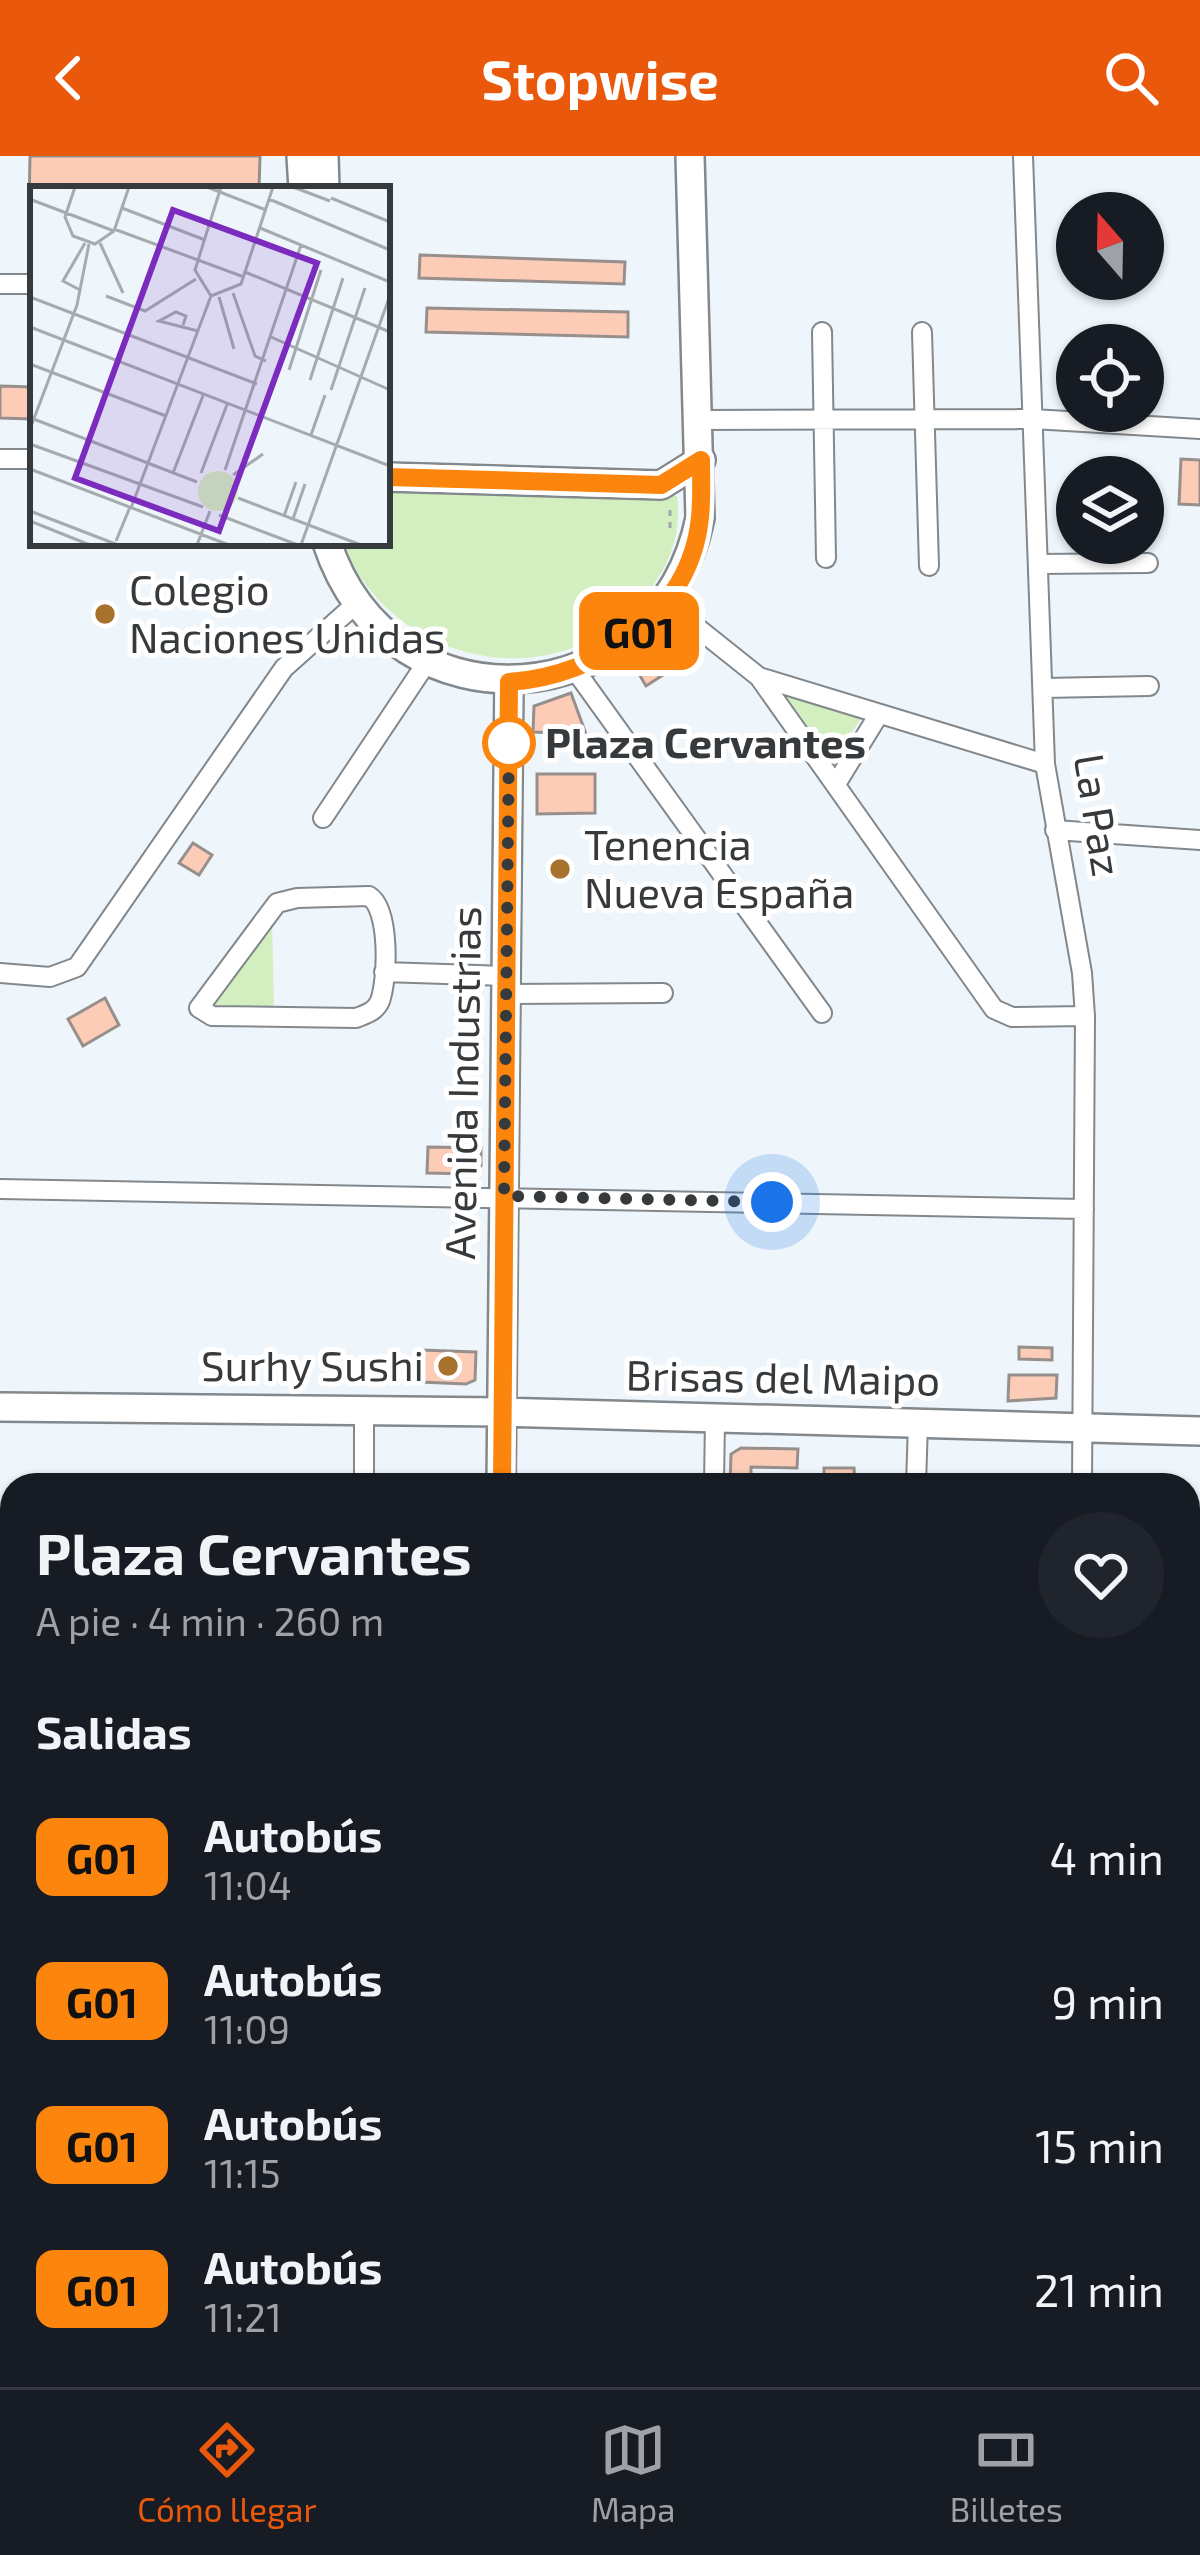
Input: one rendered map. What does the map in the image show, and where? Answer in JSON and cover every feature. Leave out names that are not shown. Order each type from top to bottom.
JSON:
[{"type":"street","points":[[302,156],[303,186]]},
{"type":"street","points":[[324,156],[325,186]]},
{"type":"street","points":[[328,546],[358,602],[404,645],[481,680],[509,682],[575,670],[634,635],[665,602],[684,571],[700,518],[690,156]]},
{"type":"street","name":"La Paz","points":[[1023,156],[1045,764],[1082,973],[1085,1016],[1082,1473]]},
{"type":"street","points":[[822,332],[826,558]]},
{"type":"street","points":[[922,332],[929,566]]},
{"type":"street","points":[[699,420],[1033,419],[1200,429]]},
{"type":"street","points":[[665,494],[701,460]]},
{"type":"street","points":[[390,477],[683,496],[700,518]]},
{"type":"street","points":[[1038,565],[1093,564]]},
{"type":"street","points":[[0,973],[50,976],[77,967],[284,668],[358,602]]},
{"type":"street","points":[[665,602],[759,677],[994,1009],[1012,1017],[1085,1016]]},
{"type":"street","points":[[323,818],[429,659]]},
{"type":"street","points":[[575,670],[822,1013]]},
{"type":"street","points":[[759,677],[1045,764]]},
{"type":"street","name":"Avenida Industrias","points":[[501,1473],[509,682]]},
{"type":"street","points":[[1043,688],[1149,686]]},
{"type":"street","points":[[836,784],[880,714]]},
{"type":"street","points":[[1055,830],[1200,839]]},
{"type":"street","points":[[369,896],[379,902],[384,914],[384,972],[380,1000],[373,1011],[356,1018],[212,1016],[199,1008],[268,911],[296,898],[369,896]]},
{"type":"street","points":[[384,972],[506,985],[663,993]]},
{"type":"street","points":[[0,1189],[1084,1209]]},
{"type":"street","name":"Brisas del Maipo","points":[[0,1407],[502,1412],[1200,1431]]},
{"type":"street","points":[[364,1411],[364,1473]]},
{"type":"street","points":[[714,1473],[715,1418]]},
{"type":"street","points":[[916,1473],[918,1423]]},
{"type":"path","points":[[665,494],[666,541]]},
{"type":"green space","points":[[390,492],[677,496],[673,546],[650,590],[614,625],[573,648],[529,658],[484,656],[440,643],[400,619],[367,586],[344,546],[390,546]]},
{"type":"green space","points":[[774,690],[862,717],[829,766]]},
{"type":"green space","points":[[272,921],[274,1008],[212,1006]]},
{"type":"building","points":[[30,156],[260,156],[259,186],[30,186],[29,208]]},
{"type":"building","points":[[420,255],[625,262],[624,284],[419,278]]},
{"type":"building","points":[[427,308],[628,312],[628,337],[426,332]]},
{"type":"building","points":[[0,386],[30,387],[30,419],[0,418]]},
{"type":"building","points":[[1181,459],[1200,460],[1200,505],[1179,504]]},
{"type":"building","points":[[652,657],[663,675],[646,686],[635,667]]},
{"type":"building","points":[[571,693],[586,734],[533,732],[534,706]]},
{"type":"building","points":[[537,774],[595,774],[595,813],[537,814]]},
{"type":"building","points":[[193,843],[212,855],[199,875],[179,863]]},
{"type":"building","points":[[105,998],[119,1025],[83,1046],[68,1019]]},
{"type":"building","points":[[428,1147],[481,1148],[481,1166],[474,1174],[427,1173]]},
{"type":"building","points":[[1019,1347],[1052,1348],[1052,1360],[1019,1359]]},
{"type":"building","name":"Surhy Sushi","points":[[421,1350],[476,1352],[475,1380],[466,1384],[420,1382]]},
{"type":"building","points":[[1009,1375],[1057,1375],[1056,1398],[1008,1401]]},
{"type":"building","points":[[741,1448],[798,1449],[797,1468],[751,1467],[751,1473],[730,1473],[731,1454]]},
{"type":"building","points":[[824,1468],[854,1468],[854,1473],[824,1473]]},
{"type":"bus line","name":"G01","points":[[390,477],[661,485],[701,460],[700,518],[692,550],[673,590],[651,620],[596,661],[554,677],[509,682],[502,1473]]},
{"type":"place","name":"Colegio Naciones Unidas","points":[[105,614]]},
{"type":"place","name":"Plaza Cervantes","points":[[509,743]]},
{"type":"place","name":"Tenencia Nueva España","points":[[560,869]]},
{"type":"place","name":"Surhy Sushi","points":[[448,1366]]},
{"type":"route","points":[[509,743],[509,739],[504,1196],[772,1202]]}]
